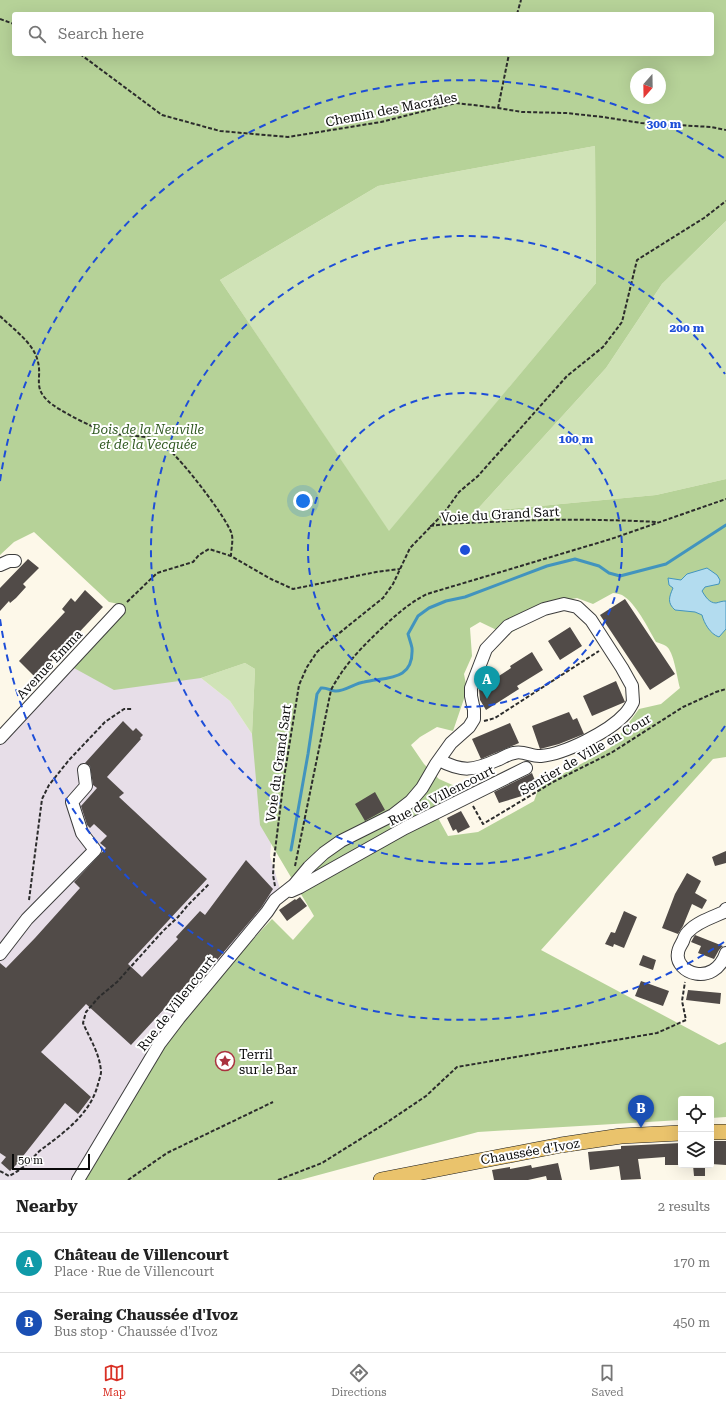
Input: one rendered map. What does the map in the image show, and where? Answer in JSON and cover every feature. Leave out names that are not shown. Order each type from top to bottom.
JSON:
[{"type":"main road","points":[[714,1132],[726,1132]]},
{"type":"main road","name":"Chaussée d'Ivoz","points":[[382,1180],[561,1145],[621,1136],[678,1133]]},
{"type":"street","points":[[0,565],[9,561],[15,561]]},
{"type":"street","name":"Rue de Villencourt","points":[[78,1180],[160,1043],[267,912],[275,900],[294,885],[309,867],[324,853],[341,841],[393,815],[411,801],[422,788],[439,760],[451,743],[469,727],[474,719],[474,710],[470,696],[471,688],[486,649],[508,626],[527,616],[544,609],[564,604],[578,607],[591,620],[609,645],[632,686],[633,702],[624,715],[603,732],[564,751],[553,754],[539,756],[525,752],[514,753],[484,766],[472,769],[461,769],[439,760]]},
{"type":"street","name":"Avenue Emma","points":[[0,738],[119,610]]},
{"type":"street","name":"Rue de Villencourt","points":[[282,895],[300,887],[405,828],[526,768]]},
{"type":"street","points":[[0,954],[27,919],[94,850],[82,833],[72,802],[86,786],[84,770]]},
{"type":"street","points":[[725,913],[688,931],[677,954],[678,960],[689,971],[703,974],[710,973],[722,964],[726,953]]},
{"type":"path","points":[[518,12],[521,0]]},
{"type":"path","points":[[0,19],[12,23]]},
{"type":"path","name":"Chemin des Macrâles","points":[[83,56],[162,115],[220,131],[288,137],[381,122],[456,103],[522,112],[566,113],[640,123],[711,127],[726,130]]},
{"type":"path","points":[[498,108],[509,56]]},
{"type":"path","points":[[430,526],[444,513],[459,492],[478,476],[567,376],[603,348],[622,322],[637,260],[704,218],[726,201]]},
{"type":"path","points":[[0,316],[30,344],[38,361],[39,390],[48,402],[84,422],[109,433],[156,439],[167,447],[192,475],[224,519],[232,533],[231,556]]},
{"type":"path","points":[[294,870],[299,852],[330,694],[333,686],[347,664],[362,646],[403,608],[427,594],[611,539],[726,500]]},
{"type":"path","name":"Voie du Grand Sart","points":[[282,895],[277,894],[274,875],[277,828],[299,686],[306,667],[317,652],[383,598],[393,584],[410,548],[430,526],[442,524],[512,521],[613,519],[659,522]]},
{"type":"path","points":[[119,610],[157,573],[193,562],[199,555],[209,549],[231,556],[271,580],[293,589],[306,588],[376,572],[400,569]]},
{"type":"path","points":[[474,719],[480,722],[495,718],[609,645]]},
{"type":"path","name":"Sentier de Ville en Cour","points":[[468,796],[483,824],[553,782],[611,753],[684,707],[710,694],[726,689]]},
{"type":"path","points":[[27,919],[42,799],[49,785],[69,760],[105,722],[124,708],[132,709]]},
{"type":"path","points":[[0,1171],[9,1176],[15,1173],[41,1150],[65,1132],[79,1118],[96,1090],[101,1072],[97,1054],[83,1023],[86,1012],[209,884]]},
{"type":"path","points":[[278,1180],[322,1163],[380,1127],[426,1096],[457,1067],[657,1033],[686,1020],[682,1001],[685,982],[689,971]]},
{"type":"path","points":[[128,1180],[168,1154],[273,1102]]},
{"type":"shaded area","points":[[109,625],[201,678],[230,701],[260,746],[280,757],[270,856],[280,889],[75,1180],[0,1180],[0,744]]},
{"type":"green space","name":"Bois de la Neuville et de la Vecquée","points":[[0,0],[726,0],[726,221],[662,284],[606,368],[475,512],[656,495],[726,479],[726,757],[713,759],[541,950],[719,1045],[726,1042],[726,1117],[714,1118],[714,1096],[678,1096],[678,1120],[478,1132],[300,1180],[74,1180],[146,1054],[272,919],[293,940],[314,916],[260,825],[252,734],[255,669],[245,663],[201,678],[114,690],[74,668],[125,609],[119,604],[109,602],[34,532],[14,542],[0,555]],"holes":[[[595,146],[596,283],[389,531],[220,280],[378,186]],[[613,593],[622,595],[632,604],[641,616],[656,642],[665,645],[669,649],[680,688],[661,704],[639,709],[610,748],[539,787],[534,801],[478,832],[448,836],[437,816],[457,787],[439,779],[424,764],[411,745],[420,737],[437,727],[453,731],[467,690],[464,674],[472,656],[470,628],[480,622],[507,635],[566,600],[577,598],[593,604]]]},
{"type":"green space","points":[[595,146],[596,283],[389,532],[220,280],[378,186]]},
{"type":"green space","points":[[726,221],[726,479],[656,495],[475,512],[606,368],[662,284]]},
{"type":"green space","points":[[245,663],[255,669],[252,734],[230,701],[201,678]]},
{"type":"water","points":[[707,568],[717,575],[720,580],[719,584],[705,587],[702,591],[711,602],[716,603],[726,601],[726,629],[719,637],[708,628],[702,615],[695,612],[675,610],[670,602],[673,588],[669,585],[668,578],[681,580],[687,574]]},
{"type":"building","points":[[28,559],[39,568],[23,584],[26,587],[16,598],[10,603],[9,601],[0,611],[0,588]]},
{"type":"building","points":[[85,590],[103,607],[36,678],[19,661],[65,612],[62,609],[71,598],[75,602]]},
{"type":"building","points":[[625,599],[675,674],[650,690],[600,615]]},
{"type":"building","points":[[570,627],[582,646],[560,660],[548,641]]},
{"type":"building","points":[[532,652],[543,670],[517,686],[519,689],[486,710],[480,700],[479,689]]},
{"type":"building","points":[[616,681],[625,702],[592,716],[583,696]]},
{"type":"building","points":[[569,712],[573,720],[577,718],[584,734],[559,744],[540,749],[532,726]]},
{"type":"building","points":[[123,721],[133,731],[136,728],[143,735],[107,777],[124,793],[119,797],[207,879],[128,964],[142,977],[178,939],[176,937],[200,911],[205,915],[246,860],[273,889],[261,908],[206,973],[201,969],[131,1045],[86,1004],[41,1052],[91,1097],[78,1114],[65,1103],[10,1171],[1,1163],[6,1157],[0,1153],[0,963],[6,968],[35,938],[80,888],[74,882],[106,848],[100,843],[107,836],[94,824],[90,828],[87,825],[81,806],[97,788],[93,785],[90,766],[85,763]]},
{"type":"building","points":[[510,723],[519,743],[481,759],[472,739]]},
{"type":"building","points":[[532,773],[536,783],[520,789],[522,796],[499,803],[494,792]]},
{"type":"building","points":[[375,792],[385,810],[365,821],[355,804]]},
{"type":"building","points":[[461,811],[470,827],[458,833],[456,829],[453,831],[447,818]]},
{"type":"building","points":[[726,851],[726,863],[715,866],[712,857]]},
{"type":"building","points":[[687,873],[701,881],[695,893],[707,900],[702,909],[692,904],[678,934],[662,928],[675,894]]},
{"type":"building","points":[[300,897],[307,906],[287,921],[279,910]]},
{"type":"building","points":[[624,911],[637,917],[624,948],[614,944],[613,947],[605,944],[611,932],[615,933]]},
{"type":"building","points":[[695,935],[723,946],[714,959],[698,953],[701,946],[691,942]]},
{"type":"building","points":[[643,955],[656,960],[653,970],[639,965]]},
{"type":"building","points":[[641,981],[669,991],[663,1006],[635,996]]},
{"type":"building","points":[[688,990],[721,993],[720,1004],[686,1000]]},
{"type":"building","points":[[714,1141],[726,1141],[726,1165],[714,1164]]},
{"type":"building","points":[[678,1143],[678,1165],[665,1165],[665,1157],[638,1159],[641,1179],[621,1180],[619,1166],[590,1170],[588,1152],[621,1149],[621,1146]]},
{"type":"building","points":[[558,1163],[562,1180],[547,1180],[546,1176],[528,1180],[494,1180],[492,1170],[510,1167],[510,1169],[531,1165],[532,1168]]},
{"type":"building","points":[[693,1168],[705,1168],[705,1176],[694,1176]]},
{"type":"waterway","points":[[291,850],[317,694],[321,688],[338,691],[361,683],[397,676],[404,672],[409,667],[411,659],[412,648],[408,634],[418,616],[429,608],[446,601],[465,597],[547,566],[575,559],[599,566],[609,573],[620,576],[666,564],[726,525]]},
{"type":"place","name":"Château de Villencourt","points":[[487,699]]},
{"type":"place","name":"Terril sur le Bar","points":[[225,1061]]},
{"type":"place","name":"Seraing Chaussée d'Ivoz","points":[[641,1128]]}]
